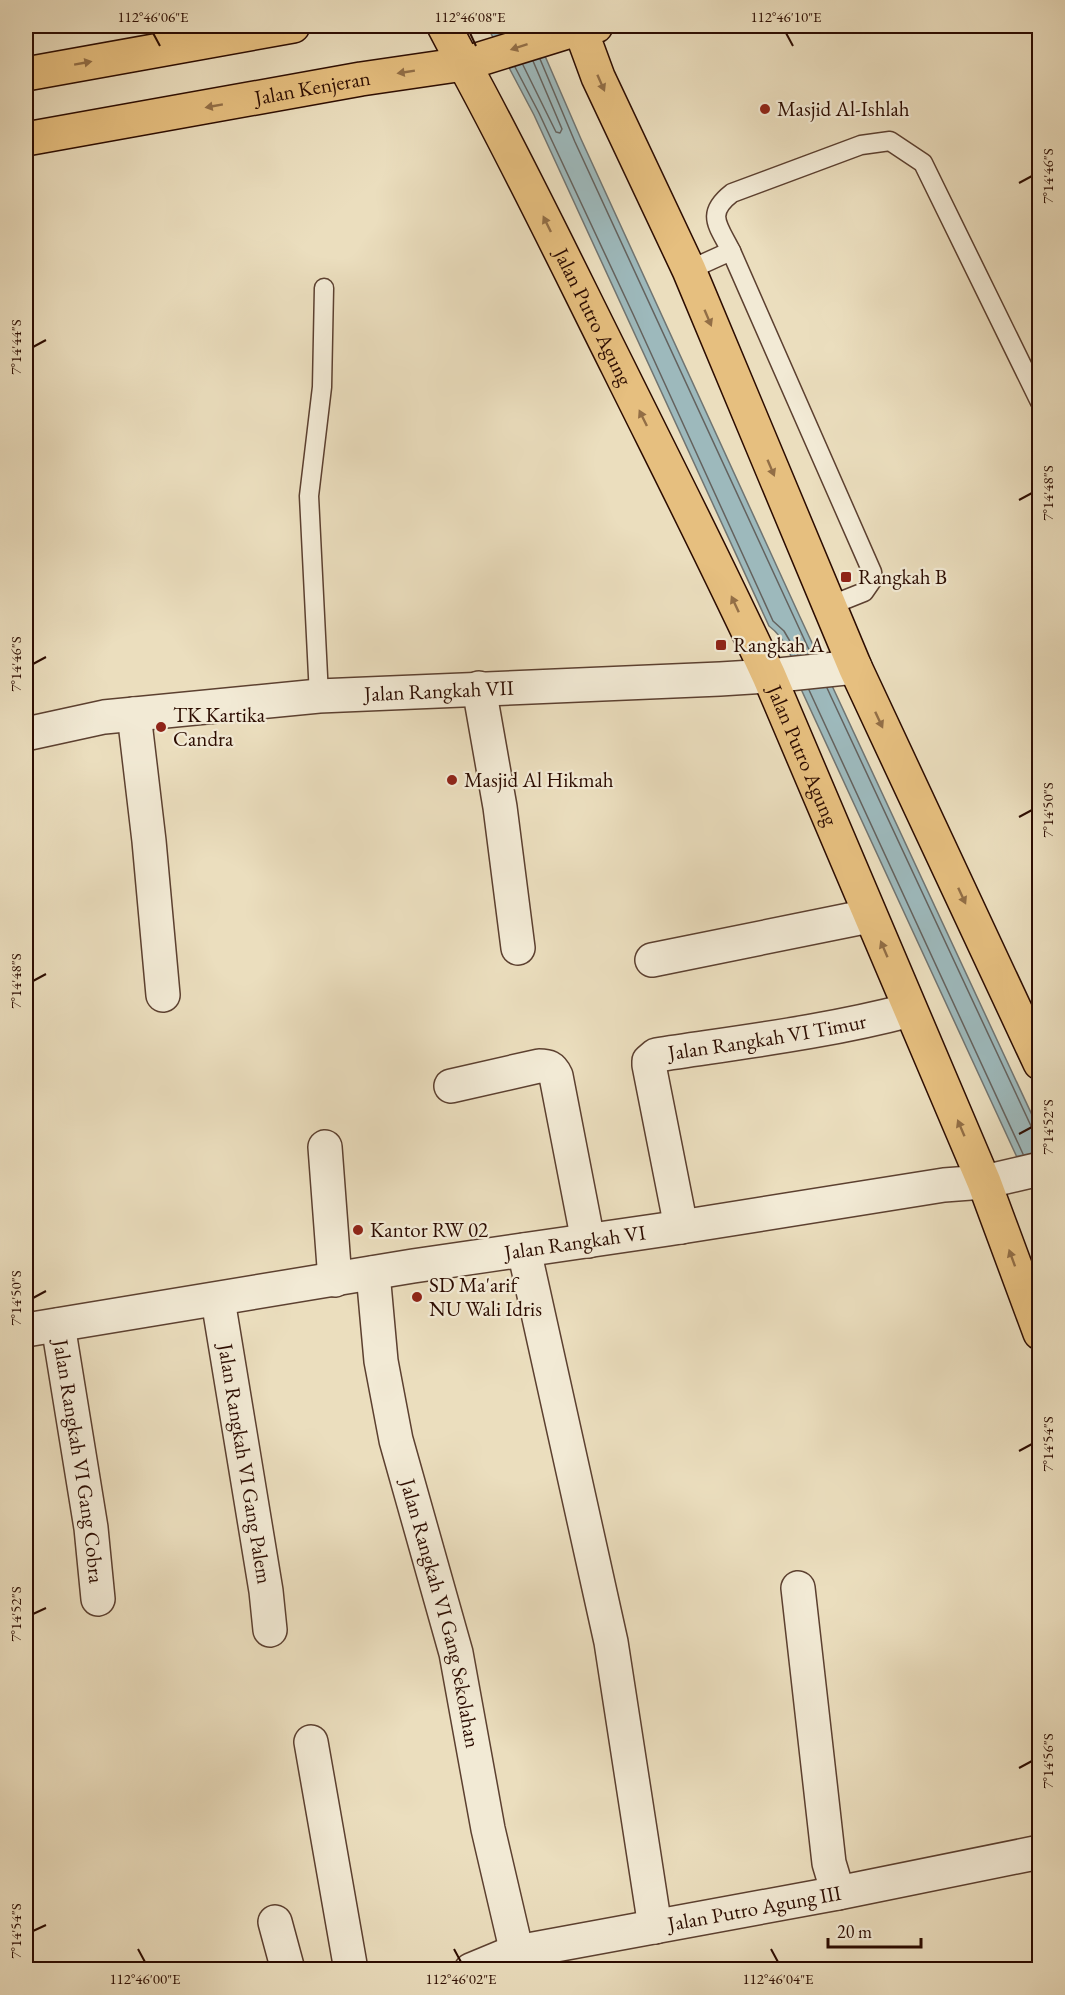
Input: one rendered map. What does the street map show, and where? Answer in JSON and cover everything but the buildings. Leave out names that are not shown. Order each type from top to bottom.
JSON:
[{"type":"main road","points":[[26,74],[293,26]]},
{"type":"main road","name":"Jalan Putro Agung","points":[[444,26],[473,61],[518,165],[730,593],[776,675],[869,916],[910,1010],[1011,1176],[1040,1333]]},
{"type":"main road","points":[[577,29],[688,270],[829,606],[844,668],[1040,1063]]},
{"type":"main road","name":"Jalan Kenjeran","points":[[26,139],[473,61],[577,29]]},
{"type":"street","name":"Jalan Rangkah VII","points":[[26,734],[104,717],[319,696],[776,675],[844,668]]},
{"type":"street","points":[[479,688],[500,807],[518,948]]},
{"type":"street","points":[[134,714],[149,841],[163,995]]},
{"type":"street","points":[[652,960],[869,916]]},
{"type":"street","name":"Jalan Rangkah VI Timur","points":[[681,1227],[649,1065],[652,1057],[873,1020],[910,1010]]},
{"type":"street","points":[[451,1086],[539,1066],[548,1066],[552,1069],[556,1076],[588,1240]]},
{"type":"street","points":[[325,1147],[335,1280]]},
{"type":"street","name":"Jalan Rangkah VI","points":[[26,1330],[372,1273],[1011,1176]]},
{"type":"street","points":[[524,1250],[611,1642],[655,1927]]},
{"type":"street","name":"Jalan Rangkah VI Gang Sekolahan","points":[[372,1273],[381,1361],[396,1440],[456,1653],[488,1829],[517,1953]]},
{"type":"street","name":"Jalan Rangkah VI Gang Palem","points":[[218,1299],[267,1591],[270,1630]]},
{"type":"street","name":"Jalan Rangkah VI Gang Cobra","points":[[58,1325],[91,1528],[98,1599]]},
{"type":"street","points":[[798,1588],[830,1863],[838,1893]]},
{"type":"street","points":[[311,1742],[351,1970]]},
{"type":"street","name":"Jalan Putro Agung III","points":[[471,1970],[517,1953],[838,1893],[1040,1852]]},
{"type":"street","points":[[275,1922],[288,1970]]},
{"type":"lane","points":[[829,606],[864,592],[873,579],[872,572],[718,224],[716,214],[720,202],[732,193],[861,145],[890,141],[923,163],[1040,402]]},
{"type":"lane","points":[[688,270],[731,252]]},
{"type":"lane","points":[[319,696],[309,496],[322,387],[324,288]]},
{"type":"water","points":[[487,26],[532,26],[581,139],[800,617],[1039,1130],[1039,1205],[801,689],[787,647],[769,626],[534,115]]},
{"type":"place","name":"Masjid Al-Ishlah","points":[[765,109]]},
{"type":"place","name":"Rangkah B","points":[[846,577]]},
{"type":"place","name":"Rangkah A","points":[[721,645]]},
{"type":"place","name":"TK Kartika Candra","points":[[161,727]]},
{"type":"place","name":"Masjid Al Hikmah","points":[[452,780]]},
{"type":"place","name":"Kantor RW 02","points":[[358,1230]]},
{"type":"place","name":"SD Ma'arif NU Wali Idris","points":[[417,1297]]}]
